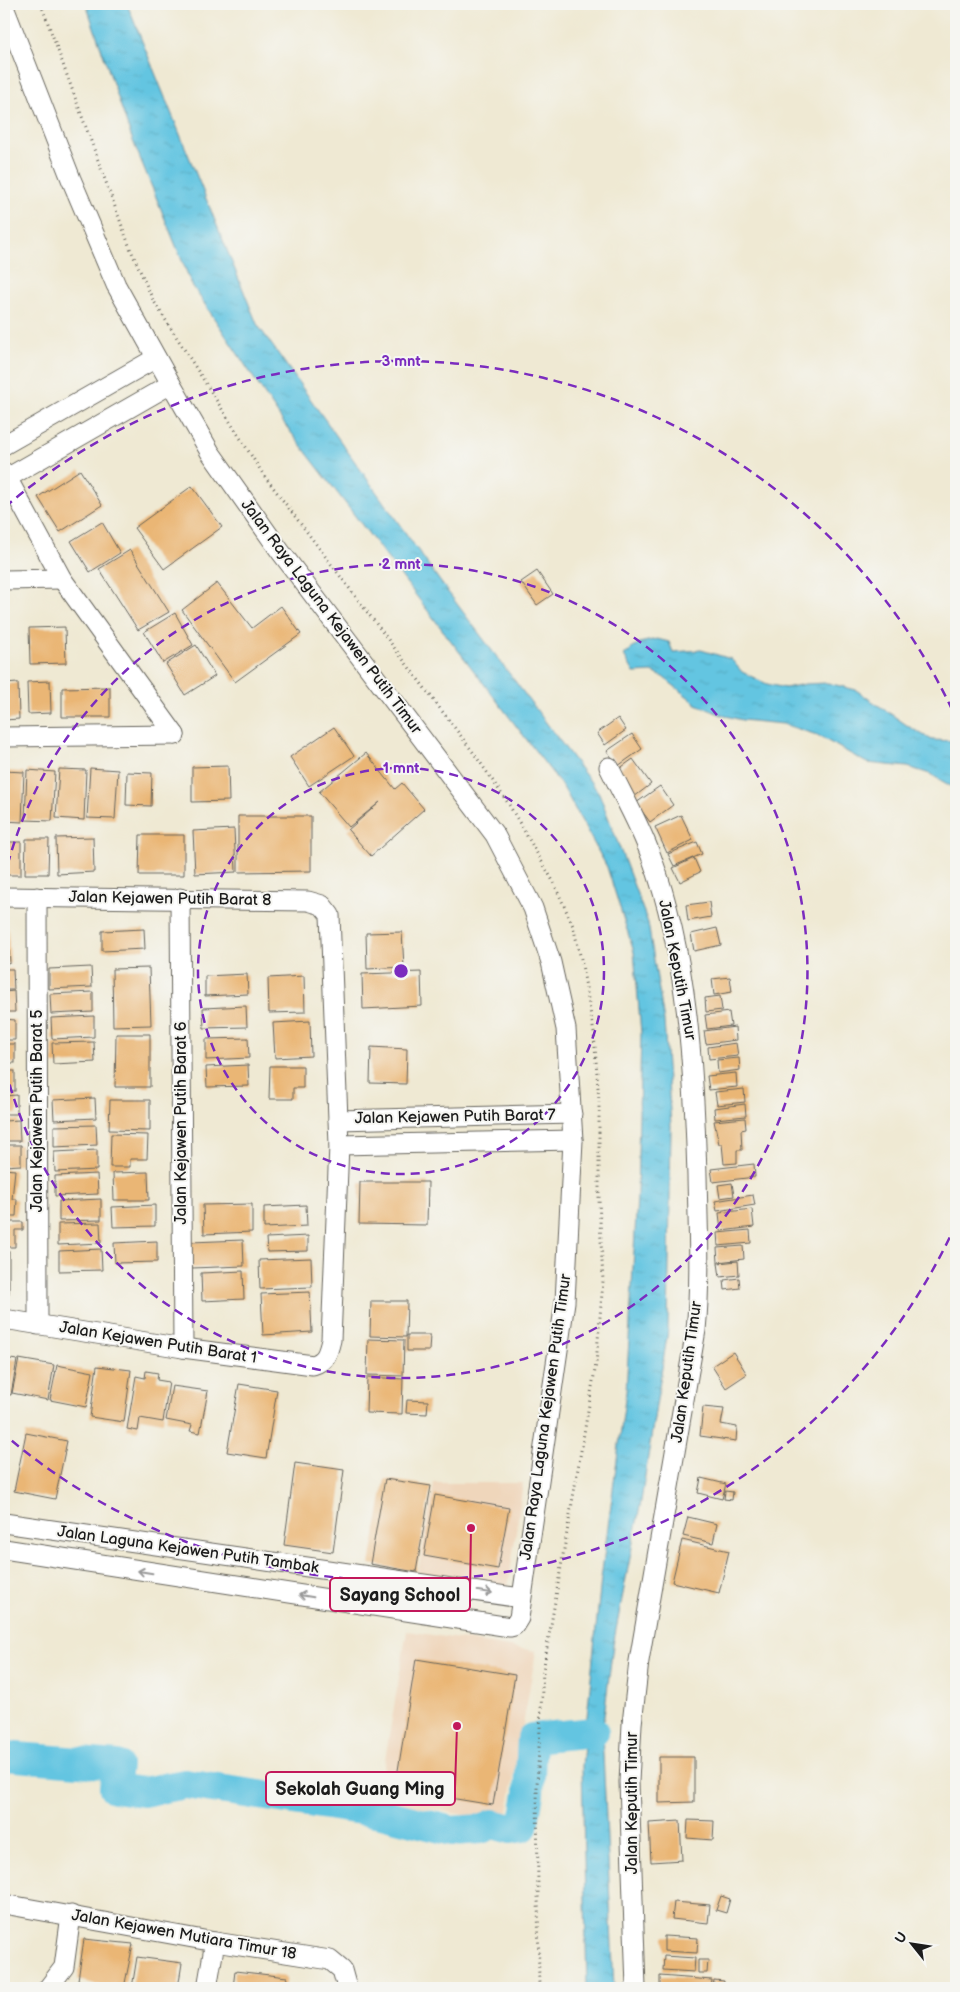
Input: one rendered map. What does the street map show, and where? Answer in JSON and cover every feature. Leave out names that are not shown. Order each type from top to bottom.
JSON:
[{"type":"street","name":"Jalan Raya Laguna Kejawen Putih Timur","points":[[4,7],[116,285],[156,358],[210,452],[280,551],[495,835],[533,908],[551,962],[566,1029],[572,1114],[573,1140],[565,1302],[522,1598],[518,1621],[510,1628]]},
{"type":"street","points":[[4,446],[156,358]]},
{"type":"street","points":[[4,738],[175,735],[62,579],[6,475],[73,440],[171,384]]},
{"type":"street","points":[[58,415],[73,440]]},
{"type":"street","points":[[4,580],[62,579]]},
{"type":"street","name":"Jalan Keputih Timur","points":[[609,767],[651,855],[682,982],[691,1044],[699,1235],[699,1300],[696,1330],[639,1662],[632,1724],[629,1782],[636,1988]]},
{"type":"street","name":"Jalan Kejawen Putih Barat 8","points":[[4,897],[308,900],[322,905],[330,915]]},
{"type":"street","name":"Jalan Kejawen Putih Barat 5","points":[[37,897],[38,1325]]},
{"type":"street","name":"Jalan Kejawen Putih Barat 6","points":[[180,898],[182,1348]]},
{"type":"street","name":"Jalan Kejawen Putih Barat 7","points":[[313,1365],[320,1363],[328,1355],[331,1340],[339,1146],[330,915]]},
{"type":"street","name":"Jalan Kejawen Putih Barat 7","points":[[338,1120],[572,1114]]},
{"type":"street","points":[[446,1116],[447,1143]]},
{"type":"street","name":"Jalan Kejawen Putih Barat 7","points":[[339,1146],[573,1140]]},
{"type":"street","name":"Jalan Kejawen Putih Barat 1","points":[[4,1319],[182,1348],[313,1365]]},
{"type":"street","name":"Jalan Laguna Kejawen Putih Tambak","points":[[4,1523],[522,1598]]},
{"type":"street","name":"Jalan Laguna Kejawen Putih Tambak","points":[[4,1549],[510,1628]]},
{"type":"street","name":"Jalan Kejawen Mutiara Timur 18","points":[[4,1904],[215,1942],[330,1960],[342,1970],[347,1988]]},
{"type":"street","points":[[60,1988],[71,1915]]},
{"type":"street","points":[[207,1988],[215,1942]]},
{"type":"street","points":[[48,1988],[64,1967]]},
{"type":"path","points":[[41,4],[130,248],[153,300],[263,474],[473,752],[508,804],[553,881],[573,926],[582,959],[594,1033],[599,1101],[599,1200],[604,1281],[596,1364],[543,1671],[537,1785],[539,1988]]},
{"type":"shaded area","points":[[434,1483],[523,1483],[508,1588],[418,1573]]},
{"type":"shaded area","points":[[407,1631],[536,1651],[506,1822],[378,1800]]},
{"type":"water","points":[[86,4],[127,4],[257,324],[439,580],[599,793],[648,923],[664,1021],[671,1126],[668,1330],[641,1501],[613,1645],[602,1732],[614,1988],[587,1988],[582,1766],[601,1579],[626,1392],[637,1197],[641,1033],[634,952],[607,867],[563,787],[283,422],[192,285],[131,136]]},
{"type":"water","points":[[657,639],[669,642],[673,652],[701,650],[731,659],[742,672],[767,684],[785,688],[805,684],[828,683],[856,690],[911,728],[932,740],[956,741],[956,789],[930,774],[908,767],[867,763],[817,735],[783,724],[742,720],[722,715],[698,705],[663,677],[652,672],[634,673],[624,655],[639,643]]},
{"type":"building","points":[[80,470],[102,505],[60,532],[38,497]]},
{"type":"building","points":[[192,486],[222,527],[164,569],[134,528]]},
{"type":"building","points":[[102,522],[120,553],[90,572],[71,541]]},
{"type":"building","points":[[130,550],[169,612],[138,630],[99,569]]},
{"type":"building","points":[[537,571],[553,594],[537,605],[521,582]]},
{"type":"building","points":[[217,583],[252,628],[281,606],[301,634],[235,682],[182,610]]},
{"type":"building","points":[[175,613],[193,645],[163,663],[144,632]]},
{"type":"building","points":[[65,627],[66,663],[30,664],[29,628]]},
{"type":"building","points":[[196,645],[215,676],[185,695],[166,664]]},
{"type":"building","points":[[50,681],[51,713],[28,714],[27,682]]},
{"type":"building","points":[[18,683],[19,719],[4,720],[4,684]]},
{"type":"building","points":[[110,687],[110,717],[62,717],[62,688]]},
{"type":"building","points":[[618,718],[626,730],[605,745],[597,733]]},
{"type":"building","points":[[334,727],[354,756],[309,786],[290,757]]},
{"type":"building","points":[[632,734],[642,749],[618,766],[607,751]]},
{"type":"building","points":[[366,753],[395,789],[402,783],[424,809],[371,856],[348,830],[380,802],[349,827],[319,792]]},
{"type":"building","points":[[633,759],[651,784],[634,797],[616,771]]},
{"type":"building","points":[[228,766],[229,801],[192,802],[192,767]]},
{"type":"building","points":[[90,768],[118,770],[115,819],[87,818]]},
{"type":"building","points":[[59,769],[86,770],[84,820],[56,818]]},
{"type":"building","points":[[27,770],[55,772],[52,821],[25,820]]},
{"type":"building","points":[[4,771],[24,772],[22,822],[4,821]]},
{"type":"building","points":[[127,772],[152,773],[151,806],[126,805]]},
{"type":"building","points":[[660,786],[673,805],[650,822],[636,803]]},
{"type":"building","points":[[681,815],[693,840],[667,853],[655,827]]},
{"type":"building","points":[[238,816],[311,816],[311,871],[238,872]]},
{"type":"building","points":[[234,829],[236,872],[195,874],[193,831]]},
{"type":"building","points":[[140,835],[184,835],[184,875],[139,875]]},
{"type":"building","points":[[93,837],[94,872],[57,874],[56,838]]},
{"type":"building","points":[[26,839],[49,839],[48,874],[25,874]]},
{"type":"building","points":[[4,842],[21,842],[21,875],[4,875]]},
{"type":"building","points":[[697,842],[702,854],[674,866],[668,854]]},
{"type":"building","points":[[694,858],[700,872],[680,882],[673,868]]},
{"type":"building","points":[[709,902],[711,917],[688,921],[686,905]]},
{"type":"building","points":[[4,928],[8,928],[10,963],[4,964]]},
{"type":"building","points":[[717,928],[721,945],[694,951],[691,934]]},
{"type":"building","points":[[144,929],[145,949],[102,951],[102,931]]},
{"type":"building","points":[[402,932],[404,967],[367,969],[366,933]]},
{"type":"building","points":[[91,967],[92,987],[49,989],[49,969]]},
{"type":"building","points":[[149,968],[151,1025],[113,1026],[112,969]]},
{"type":"building","points":[[4,969],[13,969],[14,990],[4,990]]},
{"type":"building","points":[[421,972],[422,1006],[363,1009],[362,974]]},
{"type":"building","points":[[247,974],[248,994],[205,996],[205,976]]},
{"type":"building","points":[[304,976],[305,1012],[269,1013],[268,978]]},
{"type":"building","points":[[730,977],[732,992],[714,995],[712,979]]},
{"type":"building","points":[[14,991],[15,1012],[4,1012],[4,992]]},
{"type":"building","points":[[93,992],[93,1012],[51,1014],[50,994]]},
{"type":"building","points":[[720,996],[722,1010],[706,1012],[705,998]]},
{"type":"building","points":[[246,1006],[247,1027],[204,1028],[203,1008]]},
{"type":"building","points":[[729,1012],[731,1026],[707,1029],[705,1015]]},
{"type":"building","points":[[94,1016],[94,1037],[52,1039],[51,1018]]},
{"type":"building","points":[[4,1019],[15,1020],[15,1040],[4,1040]]},
{"type":"building","points":[[310,1021],[311,1056],[275,1058],[273,1023]]},
{"type":"building","points":[[735,1027],[736,1040],[706,1044],[704,1031]]},
{"type":"building","points":[[116,1034],[150,1034],[150,1087],[115,1087]]},
{"type":"building","points":[[248,1038],[249,1058],[206,1060],[206,1039]]},
{"type":"building","points":[[94,1042],[95,1062],[53,1064],[52,1043]]},
{"type":"building","points":[[736,1043],[738,1056],[709,1059],[708,1047]]},
{"type":"building","points":[[4,1044],[15,1044],[15,1063],[4,1063]]},
{"type":"building","points":[[371,1047],[407,1049],[406,1084],[370,1083]]},
{"type":"building","points":[[739,1058],[740,1070],[718,1073],[717,1060]]},
{"type":"building","points":[[248,1065],[249,1086],[207,1087],[206,1067]]},
{"type":"building","points":[[270,1066],[303,1066],[303,1088],[293,1088],[293,1099],[269,1099]]},
{"type":"building","points":[[4,1071],[15,1071],[15,1091],[4,1091]]},
{"type":"building","points":[[736,1073],[737,1087],[709,1090],[707,1076]]},
{"type":"building","points":[[744,1089],[745,1102],[717,1105],[715,1092]]},
{"type":"building","points":[[17,1095],[17,1114],[4,1114],[4,1096]]},
{"type":"building","points":[[95,1098],[96,1118],[54,1120],[53,1100]]},
{"type":"building","points":[[110,1100],[150,1100],[150,1131],[109,1130]]},
{"type":"building","points":[[745,1104],[746,1116],[715,1119],[714,1108]]},
{"type":"building","points":[[745,1118],[746,1129],[741,1130],[742,1150],[737,1150],[737,1163],[724,1164],[722,1144],[719,1144],[714,1121]]},
{"type":"building","points":[[19,1120],[20,1141],[4,1141],[4,1121]]},
{"type":"building","points":[[96,1125],[97,1145],[54,1147],[54,1126]]},
{"type":"building","points":[[111,1134],[148,1135],[147,1159],[130,1159],[130,1167],[110,1167]]},
{"type":"building","points":[[4,1145],[21,1145],[21,1165],[4,1166]]},
{"type":"building","points":[[97,1150],[97,1170],[55,1172],[54,1152]]},
{"type":"building","points":[[754,1164],[755,1177],[713,1182],[711,1169]]},
{"type":"building","points":[[4,1169],[15,1170],[12,1199],[17,1199],[16,1216],[4,1216]]},
{"type":"building","points":[[148,1172],[149,1200],[114,1200],[113,1173]]},
{"type":"building","points":[[97,1174],[98,1194],[55,1196],[55,1176]]},
{"type":"building","points":[[360,1182],[428,1182],[427,1225],[359,1224]]},
{"type":"building","points":[[732,1183],[734,1196],[720,1198],[718,1185]]},
{"type":"building","points":[[753,1195],[755,1205],[717,1211],[715,1201]]},
{"type":"building","points":[[101,1199],[101,1220],[59,1221],[59,1201]]},
{"type":"building","points":[[252,1204],[252,1232],[204,1234],[203,1205]]},
{"type":"building","points":[[155,1205],[155,1226],[113,1227],[112,1207]]},
{"type":"building","points":[[306,1205],[307,1226],[264,1228],[264,1207]]},
{"type":"building","points":[[752,1209],[754,1227],[721,1231],[719,1213]]},
{"type":"building","points":[[4,1222],[23,1222],[23,1230],[15,1230],[15,1247],[4,1247]]},
{"type":"building","points":[[100,1223],[101,1243],[58,1245],[58,1224]]},
{"type":"building","points":[[750,1230],[751,1243],[718,1246],[717,1233]]},
{"type":"building","points":[[308,1236],[308,1251],[267,1252],[266,1238]]},
{"type":"building","points":[[243,1240],[244,1266],[192,1268],[191,1242]]},
{"type":"building","points":[[157,1241],[157,1262],[115,1263],[114,1243]]},
{"type":"building","points":[[743,1246],[744,1259],[718,1262],[717,1248]]},
{"type":"building","points":[[101,1249],[102,1270],[59,1271],[59,1251]]},
{"type":"building","points":[[4,1252],[9,1252],[9,1293],[4,1293]]},
{"type":"building","points":[[311,1258],[312,1287],[260,1289],[259,1260]]},
{"type":"building","points":[[738,1261],[739,1275],[720,1277],[718,1263]]},
{"type":"building","points":[[243,1271],[244,1299],[202,1301],[201,1273]]},
{"type":"building","points":[[739,1278],[740,1288],[725,1290],[724,1280]]},
{"type":"building","points":[[310,1292],[312,1332],[263,1335],[261,1294]]},
{"type":"building","points":[[371,1301],[407,1301],[406,1337],[370,1336]]},
{"type":"building","points":[[407,1335],[430,1335],[429,1351],[407,1351]]},
{"type":"building","points":[[368,1339],[404,1340],[403,1376],[367,1375]]},
{"type":"building","points":[[733,1352],[747,1374],[726,1388],[712,1366]]},
{"type":"building","points":[[4,1358],[17,1360],[11,1395],[4,1394]]},
{"type":"building","points":[[19,1359],[54,1365],[48,1400],[12,1393]]},
{"type":"building","points":[[57,1365],[93,1372],[86,1407],[50,1400]]},
{"type":"building","points":[[97,1366],[131,1370],[124,1422],[90,1417]]},
{"type":"building","points":[[146,1371],[158,1373],[157,1380],[169,1382],[163,1422],[140,1418],[138,1431],[127,1429],[136,1376],[145,1378]]},
{"type":"building","points":[[367,1377],[403,1379],[402,1414],[366,1413]]},
{"type":"building","points":[[239,1384],[277,1390],[266,1458],[227,1452]]},
{"type":"building","points":[[172,1386],[208,1391],[200,1433],[190,1431],[192,1425],[166,1420]]},
{"type":"building","points":[[407,1400],[428,1401],[427,1414],[406,1413]]},
{"type":"building","points":[[703,1407],[724,1409],[721,1424],[737,1427],[736,1441],[700,1436]]},
{"type":"building","points":[[26,1433],[67,1441],[55,1499],[14,1491]]},
{"type":"building","points":[[295,1463],[344,1470],[333,1552],[284,1545]]},
{"type":"building","points":[[701,1478],[726,1484],[722,1499],[698,1493]]},
{"type":"building","points":[[385,1479],[431,1486],[416,1572],[370,1564]]},
{"type":"building","points":[[725,1491],[733,1492],[732,1500],[724,1499]]},
{"type":"building","points":[[435,1495],[509,1508],[498,1569],[424,1556]]},
{"type":"building","points":[[688,1517],[717,1524],[713,1543],[683,1536]]},
{"type":"building","points":[[682,1540],[729,1551],[719,1593],[672,1582]]},
{"type":"building","points":[[416,1659],[515,1675],[493,1805],[395,1789]]},
{"type":"building","points":[[659,1757],[694,1757],[694,1802],[659,1803]]},
{"type":"building","points":[[688,1820],[714,1821],[713,1840],[687,1838]]},
{"type":"building","points":[[680,1821],[682,1860],[651,1862],[649,1823]]},
{"type":"building","points":[[721,1896],[730,1899],[726,1913],[716,1910]]},
{"type":"building","points":[[674,1902],[710,1905],[708,1923],[672,1919]]},
{"type":"building","points":[[664,1936],[698,1938],[697,1953],[664,1951]]},
{"type":"building","points":[[84,1939],[133,1944],[124,1988],[111,1988],[78,1980]]},
{"type":"building","points":[[664,1956],[695,1958],[694,1972],[663,1970]]},
{"type":"building","points":[[137,1957],[182,1963],[178,1988],[132,1988]]},
{"type":"building","points":[[698,1960],[708,1960],[707,1973],[698,1973]]},
{"type":"building","points":[[235,1971],[287,1977],[285,1988],[233,1988]]},
{"type":"building","points":[[660,1976],[712,1980],[711,1988],[660,1988]]},
{"type":"building","points":[[714,1980],[724,1981],[723,1988],[713,1988]]},
{"type":"waterway","points":[[4,1756],[117,1765],[114,1788],[143,1792],[185,1784],[381,1813],[452,1831],[481,1829],[493,1824],[511,1829],[523,1827],[529,1794],[532,1738],[594,1732]]},
{"type":"place","name":"Sayang School","points":[[471,1528]]},
{"type":"place","name":"Sekolah Guang Ming","points":[[457,1726]]}]
